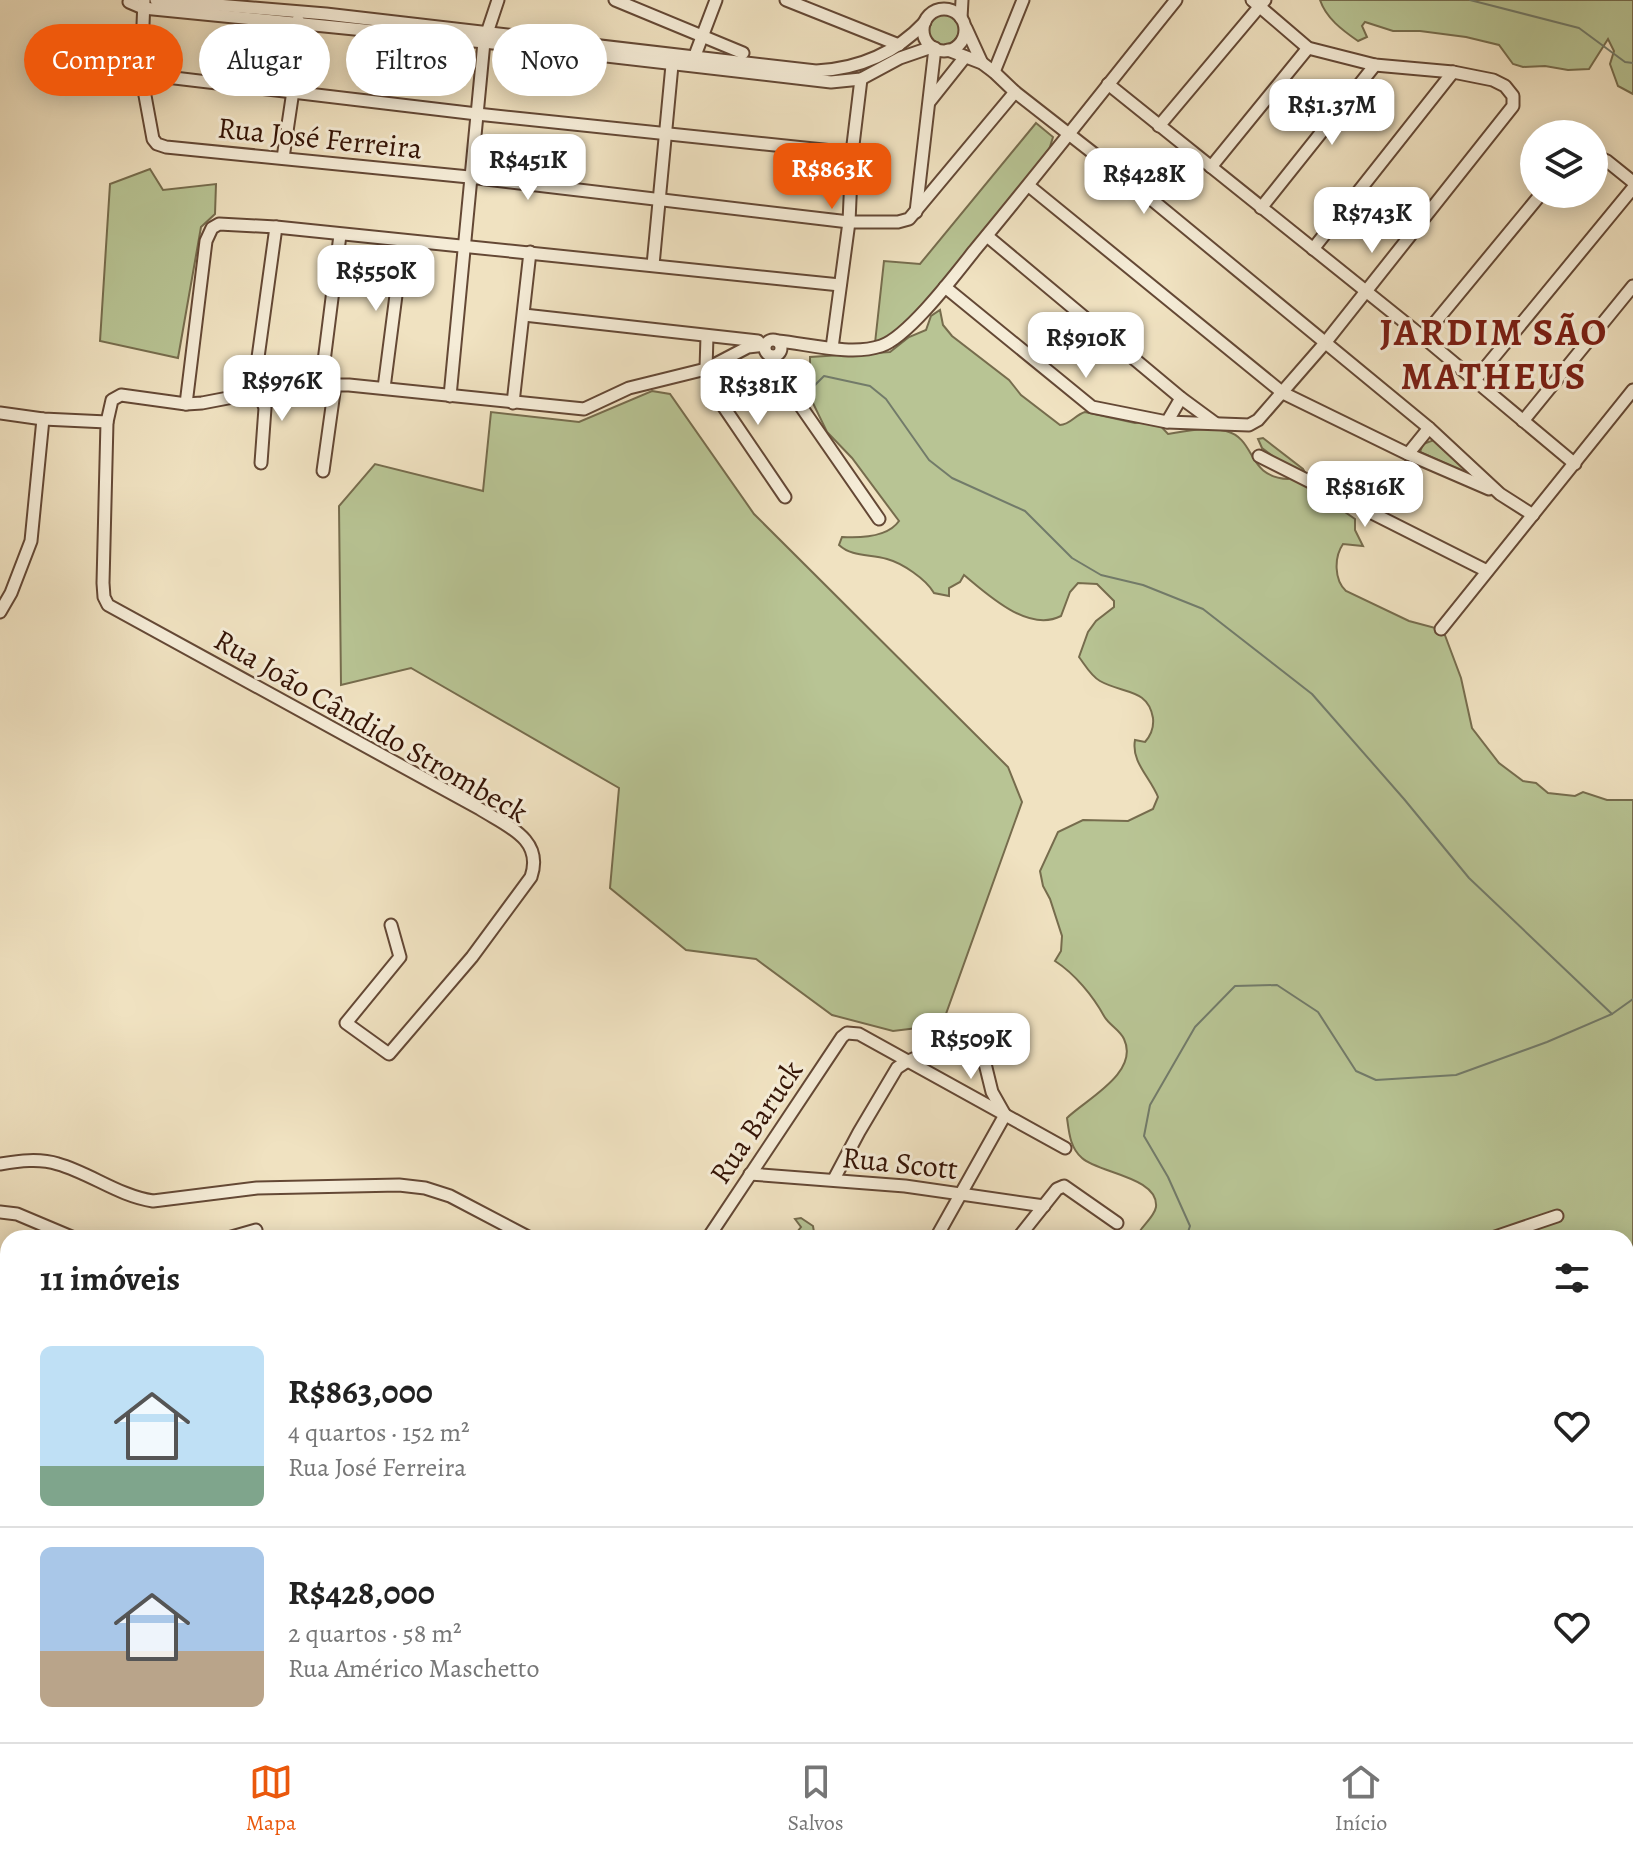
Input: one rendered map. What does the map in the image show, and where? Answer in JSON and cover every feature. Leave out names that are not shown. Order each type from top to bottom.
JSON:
[{"type":"street","points":[[116,0],[298,24],[299,11]]},
{"type":"street","points":[[156,0],[299,11],[672,65],[831,82],[861,79],[900,58],[934,48],[948,50],[982,63],[994,72],[1429,428],[1500,494]]},
{"type":"street","points":[[450,396],[484,37],[498,0]]},
{"type":"street","points":[[615,0],[743,53]]},
{"type":"street","points":[[694,58],[716,0]]},
{"type":"street","points":[[786,0],[899,45]]},
{"type":"street","points":[[916,212],[934,48],[925,38],[926,19],[935,0]]},
{"type":"street","points":[[948,50],[964,38],[962,0]]},
{"type":"street","points":[[994,72],[1023,0]]},
{"type":"street","points":[[0,413],[107,422],[109,405],[116,396],[186,404],[321,385],[384,388],[584,409],[629,388],[706,369],[748,347],[869,349],[888,343],[945,287],[1176,0]]},
{"type":"street","points":[[945,287],[1092,407],[1167,422],[1249,425],[1258,420],[1325,343],[1513,106],[1513,96],[1505,86],[1493,80],[1453,72],[1375,65],[1308,48],[1259,2],[1159,126]]},
{"type":"street","points":[[138,3],[139,24]]},
{"type":"street","points":[[330,26],[484,37],[816,71],[860,66],[899,45],[926,19],[945,9],[957,13],[963,21],[982,63]]},
{"type":"street","points":[[1211,167],[1308,48]]},
{"type":"street","points":[[930,101],[965,57]]},
{"type":"street","points":[[653,265],[672,65]]},
{"type":"street","points":[[1261,208],[1375,65]]},
{"type":"street","points":[[1313,249],[1453,72]]},
{"type":"street","points":[[832,348],[849,222],[852,153],[861,79]]},
{"type":"street","points":[[1108,84],[1423,337],[1575,464]]},
{"type":"street","points":[[916,212],[1015,92]]},
{"type":"street","name":"Rua José Ferreira","points":[[145,96],[152,134],[157,144],[166,147],[469,177],[849,222],[905,222],[916,212]]},
{"type":"street","points":[[283,158],[292,96]]},
{"type":"street","points":[[330,96],[852,153]]},
{"type":"street","points":[[1608,162],[1633,182]]},
{"type":"street","points":[[1029,186],[1283,393],[1408,454],[1500,494],[1533,515]]},
{"type":"street","points":[[1475,380],[1633,188]]},
{"type":"street","points":[[1423,337],[1529,208]]},
{"type":"street","points":[[186,404],[208,233],[219,224],[276,227],[840,285]]},
{"type":"street","points":[[261,463],[265,408],[256,372],[276,227]]},
{"type":"street","points":[[321,385],[340,235]]},
{"type":"street","points":[[987,236],[1216,424]]},
{"type":"street","points":[[384,388],[403,241]]},
{"type":"street","points":[[513,403],[530,252]]},
{"type":"street","points":[[1523,421],[1633,286]]},
{"type":"street","points":[[524,315],[707,336],[772,349]]},
{"type":"street","points":[[707,336],[706,369],[715,394],[785,497]]},
{"type":"street","points":[[772,349],[781,376],[879,519]]},
{"type":"street","points":[[323,471],[335,385]]},
{"type":"street","points":[[1441,629],[1633,390]]},
{"type":"street","points":[[1167,422],[1181,398]]},
{"type":"street","points":[[0,612],[11,593],[31,541],[43,419]]},
{"type":"street","name":"Rua João Cândido Strombeck","points":[[107,422],[103,583],[108,605],[480,809],[521,836],[532,849],[536,864],[531,877],[472,957],[389,1054],[346,1023],[400,957],[391,925]]},
{"type":"street","points":[[1408,454],[1429,428]]},
{"type":"street","points":[[1259,456],[1487,571]]},
{"type":"street","points":[[834,1179],[897,1068],[958,1045],[977,1031],[992,1092],[1005,1115]]},
{"type":"street","name":"Rua Baruck","points":[[713,1230],[842,1037],[847,1033],[859,1034],[909,1062]]},
{"type":"street","points":[[909,1062],[1065,1148]]},
{"type":"street","points":[[941,1230],[1005,1115]]},
{"type":"street","points":[[0,1164],[42,1161],[59,1164],[139,1199],[153,1201],[257,1188],[399,1185],[425,1188],[450,1196],[515,1230]]},
{"type":"street","name":"Rua Scott","points":[[750,1174],[834,1179],[963,1193],[1044,1206]]},
{"type":"street","points":[[1024,1230],[1057,1189],[1068,1187],[1117,1223]]},
{"type":"street","points":[[0,1212],[23,1216],[55,1230]]},
{"type":"street","points":[[1516,1230],[1557,1216]]},
{"type":"green space","points":[[1320,0],[1633,0],[1633,94],[1618,86],[1610,64],[1614,51],[1608,39],[1589,69],[1523,67],[1513,64],[1499,45],[1466,37],[1393,31],[1365,22],[1362,26],[1367,37],[1358,41],[1330,18]]},
{"type":"green space","points":[[943,13],[954,18],[959,29],[954,40],[943,45],[932,40],[927,29],[932,18]]},
{"type":"green space","points":[[1036,123],[1053,137],[1049,150],[921,308],[899,332],[875,343],[884,261],[920,264]]},
{"type":"green space","points":[[150,169],[163,190],[216,184],[215,214],[201,227],[178,358],[100,341],[110,184]]},
{"type":"green space","points":[[940,310],[943,325],[952,336],[1060,425],[1085,412],[1135,423],[1155,420],[1168,434],[1204,429],[1226,431],[1243,442],[1265,472],[1288,479],[1291,470],[1262,448],[1258,439],[1263,438],[1303,469],[1309,487],[1355,519],[1355,530],[1363,546],[1343,544],[1337,562],[1337,575],[1346,591],[1409,621],[1443,630],[1461,678],[1472,728],[1499,763],[1523,781],[1536,783],[1548,793],[1575,796],[1583,792],[1607,800],[1633,800],[1633,1230],[1141,1230],[1156,1207],[1148,1189],[1090,1163],[1078,1154],[1069,1134],[1067,1118],[1118,1074],[1127,1051],[1120,1033],[1083,986],[1055,961],[1061,951],[1062,936],[1040,871],[1058,832],[1083,820],[1128,821],[1153,809],[1158,797],[1138,762],[1135,740],[1145,742],[1152,731],[1153,718],[1146,701],[1097,679],[1079,657],[1088,632],[1114,607],[1114,601],[1097,584],[1078,583],[1070,592],[1061,616],[1048,620],[1035,619],[1009,609],[964,575],[960,582],[949,588],[949,596],[934,593],[920,577],[900,564],[855,553],[839,545],[842,537],[881,533],[899,521],[852,458],[827,432],[810,397],[810,357],[890,352],[909,337],[926,330],[931,316]]},
{"type":"green space","points":[[652,391],[670,394],[754,514],[1008,767],[1022,802],[942,1025],[893,1031],[832,1015],[756,959],[686,950],[610,888],[619,788],[411,668],[341,685],[339,506],[375,464],[483,491],[491,412],[579,422]]},
{"type":"green space","points":[[1434,440],[1484,481],[1420,452],[1423,444]]},
{"type":"green space","points":[[801,1218],[813,1226],[814,1230],[799,1230],[801,1227],[795,1219]]},
{"type":"waterway","points":[[1470,0],[1579,28],[1625,62],[1633,63]]},
{"type":"waterway","points":[[814,386],[824,376],[870,386],[886,399],[929,460],[952,478],[1025,511],[1072,558],[1101,575],[1143,585],[1203,609],[1312,694],[1469,878],[1612,1014],[1547,1042],[1456,1075],[1376,1080],[1356,1071],[1318,1012],[1277,985],[1235,986],[1195,1027],[1150,1105],[1144,1136],[1168,1177],[1190,1226],[1189,1230]]},
{"type":"waterway","points":[[1612,1014],[1633,999]]},
{"type":"district","name":"JARDIM SÃO MATHEUS","points":[[1494,354]]}]
